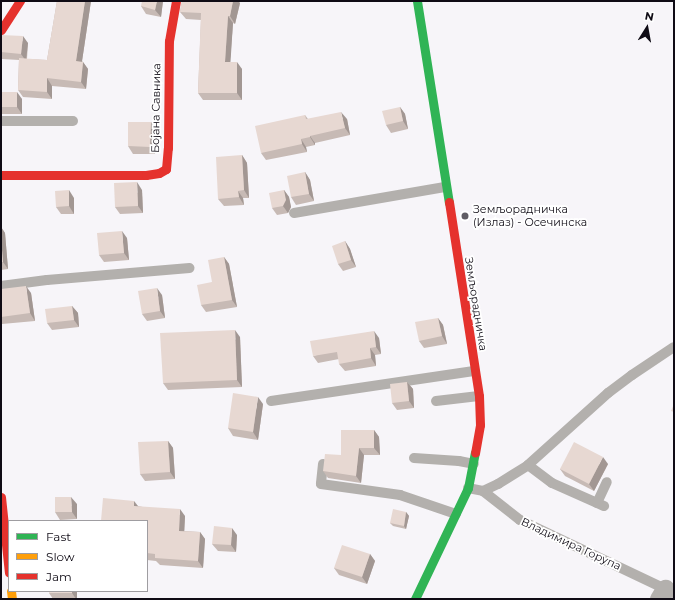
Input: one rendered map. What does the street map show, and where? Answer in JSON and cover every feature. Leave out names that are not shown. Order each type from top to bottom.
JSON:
[{"type":"street","points":[[1,30],[20,1]]},
{"type":"street","name":"Бојана Савника","points":[[1,175],[146,175],[159,173],[166,169],[168,148],[170,40],[176,1]]},
{"type":"street","name":"Земљорадничка","points":[[415,599],[468,488],[474,464],[480,425],[479,396],[417,1]]},
{"type":"street","points":[[1,497],[8,564]]},
{"type":"lane","points":[[1,121],[73,120]]},
{"type":"lane","points":[[294,213],[445,187]]},
{"type":"lane","points":[[1,286],[47,280],[189,268]]},
{"type":"lane","points":[[468,488],[483,491],[498,484],[528,465],[608,393],[674,347]]},
{"type":"lane","points":[[271,402],[474,371]]},
{"type":"lane","points":[[436,401],[479,396]]},
{"type":"lane","points":[[414,458],[459,461],[474,464]]},
{"type":"lane","points":[[323,464],[321,484],[400,495],[456,514]]},
{"type":"lane","points":[[528,465],[552,483],[600,505],[607,482]]},
{"type":"lane","name":"Владимира Горупа","points":[[483,491],[520,520],[666,594]]},
{"type":"building","points":[[57,1],[85,1],[76,61],[83,62],[81,82],[47,78],[47,92],[18,90],[19,58],[47,60]]},
{"type":"building","points":[[142,1],[157,1],[155,10],[141,6]]},
{"type":"building","points":[[182,1],[233,1],[230,16],[228,16],[225,62],[237,62],[237,93],[198,93],[201,13],[180,12]]},
{"type":"building","points":[[1,35],[23,36],[21,54],[1,52]]},
{"type":"building","points":[[1,92],[17,92],[17,107],[1,107]]},
{"type":"building","points":[[400,107],[403,121],[386,125],[382,111]]},
{"type":"building","points":[[341,112],[345,128],[301,139],[302,144],[261,153],[255,126],[305,115],[306,119]]},
{"type":"building","points":[[128,122],[151,122],[150,147],[128,146]]},
{"type":"building","points":[[242,155],[244,190],[238,191],[239,197],[218,199],[216,157]]},
{"type":"building","points":[[305,172],[309,194],[291,197],[287,176]]},
{"type":"building","points":[[137,182],[138,206],[115,207],[114,183]]},
{"type":"building","points":[[69,190],[69,206],[56,207],[55,191]]},
{"type":"building","points":[[284,190],[286,200],[283,206],[272,208],[269,193]]},
{"type":"building","points":[[122,231],[124,253],[99,255],[97,233]]},
{"type":"building","points":[[1,238],[3,262],[1,262]]},
{"type":"building","points":[[345,241],[351,260],[338,264],[332,246]]},
{"type":"building","points":[[224,257],[232,300],[201,305],[197,285],[212,282],[208,260]]},
{"type":"building","points":[[26,286],[30,313],[1,317],[1,289]]},
{"type":"building","points":[[157,288],[160,311],[142,314],[138,291]]},
{"type":"building","points":[[72,306],[74,320],[47,323],[45,309]]},
{"type":"building","points":[[438,318],[442,336],[419,341],[415,322]]},
{"type":"building","points":[[235,330],[237,380],[163,383],[160,333]]},
{"type":"building","points":[[374,331],[376,347],[370,348],[371,358],[339,364],[337,352],[313,356],[310,341]]},
{"type":"building","points":[[407,382],[409,401],[392,403],[390,384]]},
{"type":"building","points":[[233,393],[258,397],[253,432],[228,428]]},
{"type":"building","points":[[674,404],[674,412],[671,411]]},
{"type":"building","points":[[341,430],[374,430],[374,448],[359,448],[356,476],[323,471],[325,454],[341,455]]},
{"type":"building","points":[[168,441],[170,472],[140,474],[138,442]]},
{"type":"building","points":[[574,442],[603,457],[589,484],[560,469]]},
{"type":"building","points":[[55,497],[71,497],[72,512],[55,512]]},
{"type":"building","points":[[103,498],[134,501],[134,506],[180,509],[179,531],[200,532],[198,561],[155,558],[155,554],[148,553],[148,520],[101,520]]},
{"type":"building","points":[[393,509],[406,512],[404,526],[390,523]]},
{"type":"building","points":[[214,526],[232,528],[231,545],[212,544]]},
{"type":"building","points":[[342,545],[370,554],[362,577],[334,568]]},
{"type":"building","points":[[49,592],[72,592],[72,593]]},
{"type":"traffic: fast","points":[[417,1],[449,202]]},
{"type":"traffic: fast","points":[[415,599],[468,488],[475,453]]},
{"type":"traffic: slow","points":[[11,592],[12,599]]},
{"type":"traffic: jam","points":[[1,30],[20,1]]},
{"type":"traffic: jam","points":[[1,175],[146,175],[159,173],[166,169],[168,148],[169,41],[176,1]]},
{"type":"traffic: jam","points":[[449,202],[479,396],[480,425],[475,453]]},
{"type":"traffic: jam","points":[[1,497],[8,564]]},
{"type":"place","name":"Земљорадничка (Излаз) - Осечинска","points":[[465,216]]}]
